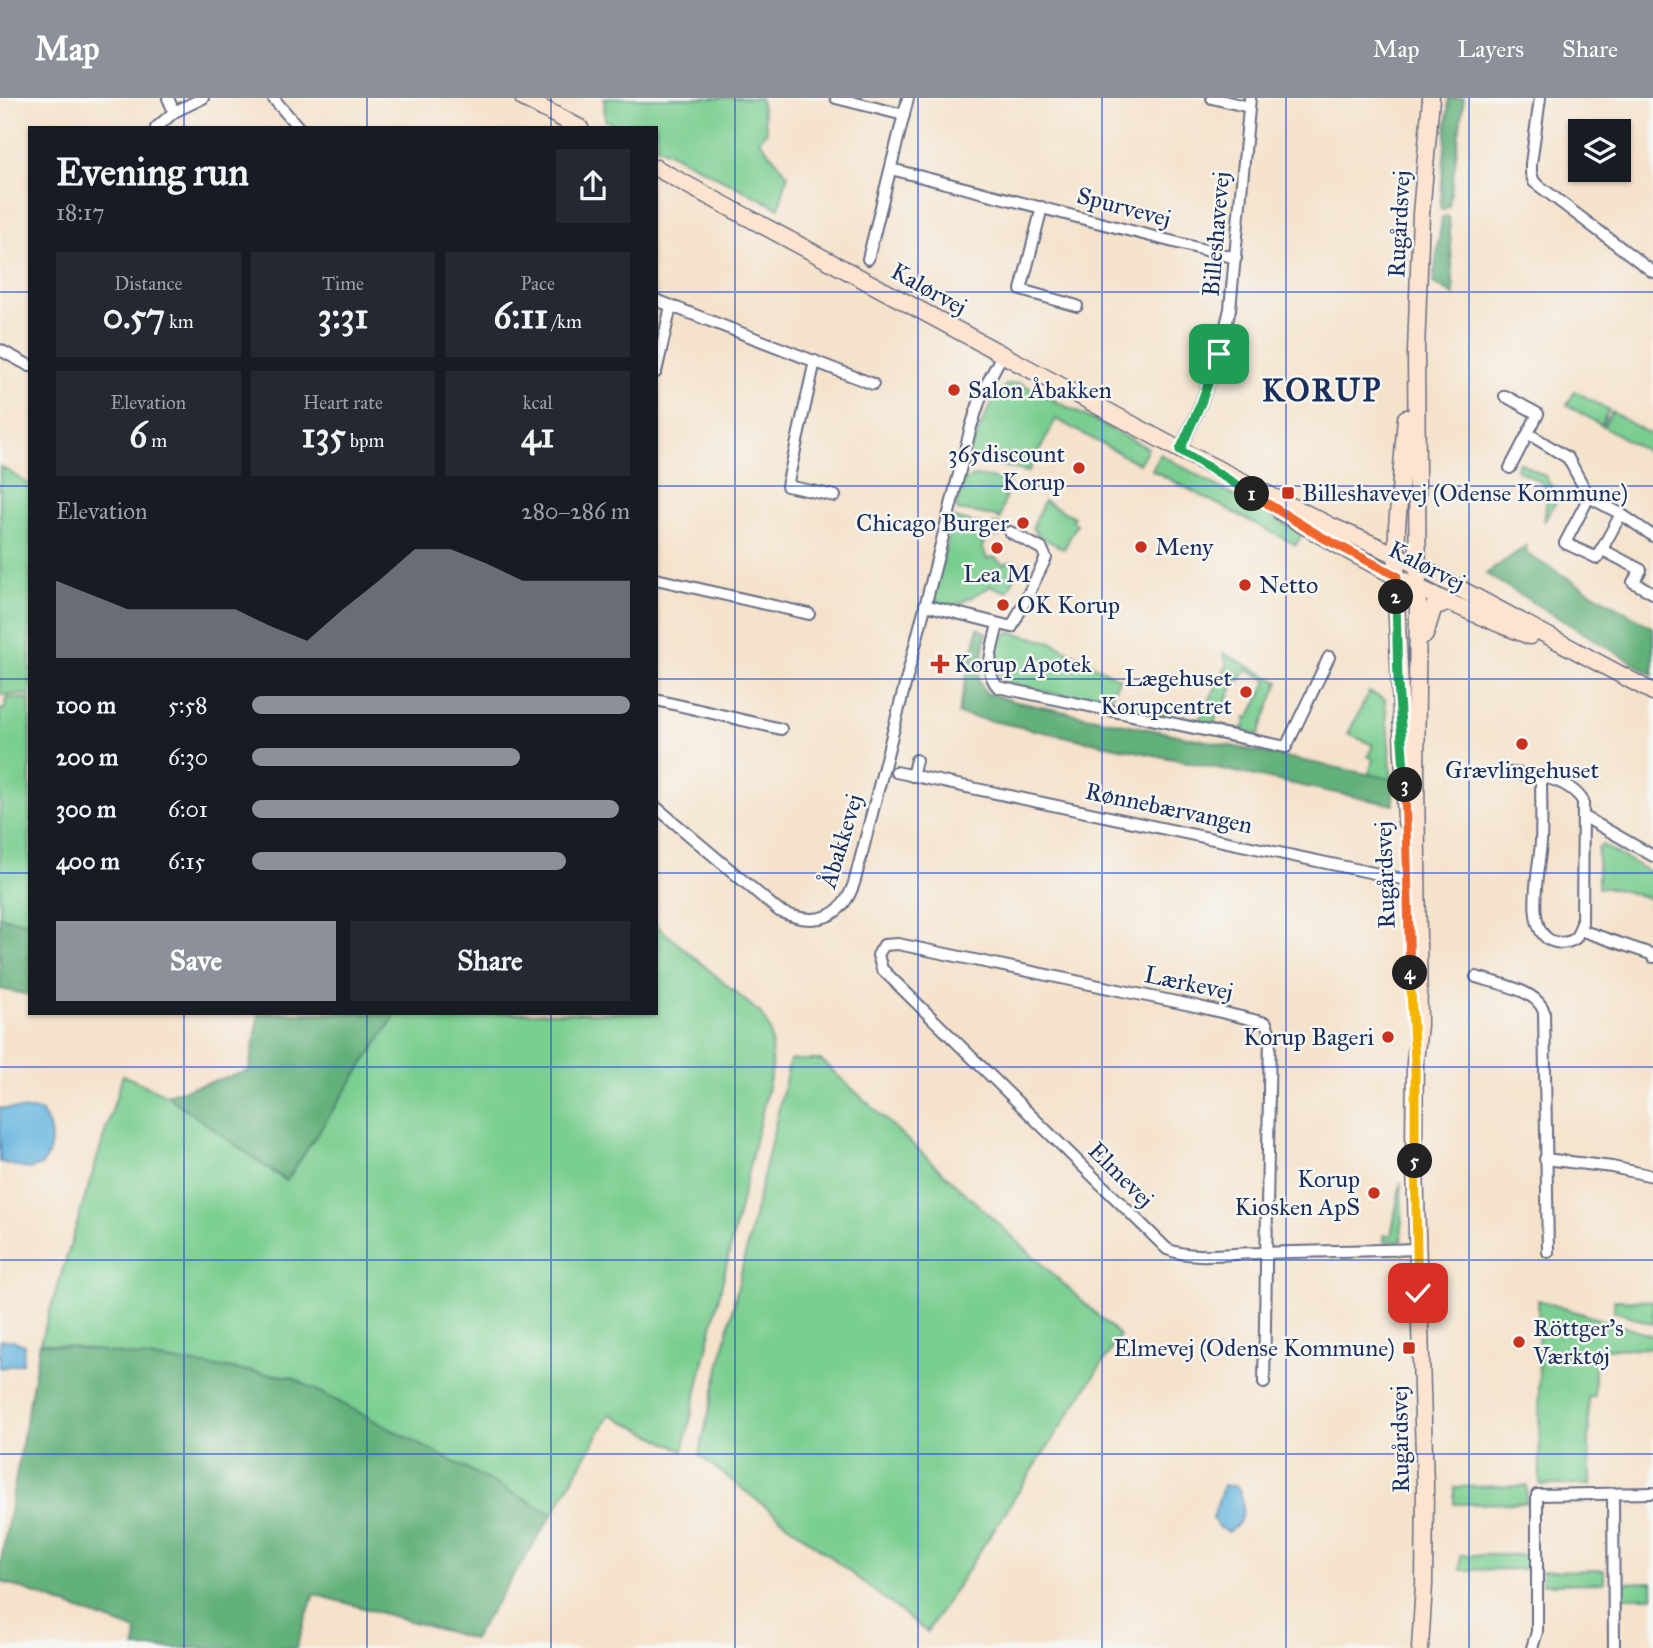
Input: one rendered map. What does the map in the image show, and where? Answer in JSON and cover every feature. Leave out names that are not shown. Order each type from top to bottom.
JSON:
[{"type":"main road","points":[[523,98],[576,126]]},
{"type":"main road","name":"Rugårdsvej","points":[[1420,1648],[1425,1486],[1417,1250],[1415,1062],[1419,1025],[1398,683],[1408,582],[1421,214],[1431,98]]},
{"type":"main road","name":"Kalørvej","points":[[658,169],[1180,450],[1331,526],[1408,561],[1653,692]]},
{"type":"main road","name":"Rugårdsvej","points":[[1412,880],[1416,688],[1408,582],[1407,412],[1416,352]]},
{"type":"main road","name":"Kalørvej","points":[[1180,450],[1320,536],[1449,603],[1488,621],[1591,659]]},
{"type":"main road","points":[[1408,582],[1409,711],[1416,749]]},
{"type":"main road","points":[[1416,688],[1431,610],[1437,604],[1449,603]]},
{"type":"street","points":[[168,98],[174,112]]},
{"type":"street","points":[[158,126],[174,112],[203,98]]},
{"type":"street","points":[[273,98],[297,126]]},
{"type":"street","points":[[836,98],[904,115]]},
{"type":"street","points":[[868,259],[908,98]]},
{"type":"street","points":[[1213,98],[1249,102]]},
{"type":"street","points":[[1540,98],[1531,164],[1534,182],[1653,272]]},
{"type":"street","name":"Billeshavevej","points":[[1180,450],[1219,354],[1230,309],[1249,102]]},
{"type":"street","name":"Spurvevej","points":[[891,169],[1236,258]]},
{"type":"street","name":"Spurvevej","points":[[1042,207],[1021,290],[1077,306]]},
{"type":"street","points":[[658,301],[873,384]]},
{"type":"street","points":[[658,363],[671,306]]},
{"type":"street","points":[[0,350],[28,365]]},
{"type":"street","name":"Åbakkevej","points":[[658,809],[779,911],[794,918],[823,918],[839,910],[849,897],[974,415],[986,384],[1002,355]]},
{"type":"street","points":[[815,361],[787,486],[835,496]]},
{"type":"street","points":[[1505,396],[1538,414],[1510,468]]},
{"type":"street","points":[[1529,434],[1568,458],[1589,497],[1621,514],[1653,536]]},
{"type":"street","points":[[1589,497],[1565,543],[1597,558],[1621,514]]},
{"type":"street","points":[[925,605],[1012,627],[1046,558],[1042,549],[1010,532]]},
{"type":"street","points":[[1601,549],[1641,570],[1633,582],[1653,593]]},
{"type":"street","points":[[658,579],[809,614]]},
{"type":"street","points":[[998,624],[989,668],[991,679],[998,687],[1286,747],[1329,657]]},
{"type":"street","points":[[658,700],[781,729]]},
{"type":"street","points":[[912,776],[916,760]]},
{"type":"street","name":"Rønnebærvangen","points":[[896,772],[1412,880]]},
{"type":"street","points":[[1506,773],[1541,775],[1576,793],[1583,801],[1580,930],[1572,941],[1558,943],[1543,937],[1537,924],[1541,775]]},
{"type":"street","points":[[1583,816],[1653,856]]},
{"type":"street","points":[[1580,930],[1652,955]]},
{"type":"street","name":"Lærkevej","points":[[880,949],[887,943],[898,944],[1266,1023],[1270,1034],[1266,1252]]},
{"type":"street","name":"Elmevej","points":[[880,949],[879,964],[882,969],[1161,1245],[1182,1254],[1417,1250]]},
{"type":"street","points":[[1476,977],[1529,994],[1542,1005],[1548,1252]]},
{"type":"street","points":[[1545,1159],[1612,1167],[1653,1176]]},
{"type":"street","points":[[1264,1383],[1266,1252]]},
{"type":"street","points":[[1532,1648],[1537,1632],[1536,1497],[1541,1493],[1653,1493]]},
{"type":"street","points":[[1613,1493],[1614,1648]]},
{"type":"green space","points":[[604,98],[760,98],[767,131],[759,140],[788,175],[779,208],[658,147],[658,126],[616,126],[605,120]]},
{"type":"green space","points":[[1449,98],[1464,98],[1449,206],[1440,209]]},
{"type":"green space","points":[[1447,216],[1454,295],[1433,283],[1442,217]]},
{"type":"green space","points":[[1020,383],[1148,448],[1139,464],[1056,419],[1028,472],[970,458],[981,426],[997,395],[1009,384]]},
{"type":"green space","points":[[1575,391],[1609,410],[1601,425],[1567,405]]},
{"type":"green space","points":[[1612,412],[1653,436],[1649,453],[1603,426]]},
{"type":"green space","points":[[1160,454],[1302,534],[1296,545],[1152,470]]},
{"type":"green space","points":[[1519,462],[1545,476],[1558,498],[1544,522],[1548,490],[1541,482],[1516,469]]},
{"type":"green space","points":[[0,466],[28,484],[28,695],[0,695]]},
{"type":"green space","points":[[977,476],[1009,481],[1000,519],[958,510],[956,507],[963,483]]},
{"type":"green space","points":[[1044,501],[1074,517],[1072,521],[1077,524],[1064,549],[1035,534],[1036,531],[1032,529]]},
{"type":"green space","points":[[953,518],[1004,527],[999,536],[986,539],[982,546],[987,559],[994,557],[1003,564],[1012,561],[1021,566],[1007,592],[991,586],[951,606],[943,606],[938,602],[934,594]]},
{"type":"green space","points":[[1526,546],[1527,554],[1653,628],[1653,675],[1486,574]]},
{"type":"green space","points":[[978,628],[987,633],[978,679],[986,693],[1012,701],[1392,779],[1394,805],[958,714]]},
{"type":"green space","points":[[1009,632],[1052,642],[1120,679],[1107,702],[1117,704],[1107,705],[1009,684],[999,673],[997,659],[1000,644]]},
{"type":"green space","points":[[1223,653],[1279,682],[1258,735],[1233,730],[1244,729],[1246,717],[1249,718],[1268,680],[1246,669],[1238,684],[1235,683],[1223,708],[1217,712],[1215,724],[1223,726],[1223,729],[1132,711],[1130,707],[1140,708],[1145,702],[1175,717],[1200,719],[1227,665]]},
{"type":"green space","points":[[1369,692],[1385,700],[1392,779],[1369,774],[1373,759],[1368,756],[1373,745],[1348,734]]},
{"type":"green space","points":[[6,698],[28,699],[28,942],[25,922],[0,917],[0,709],[5,709]]},
{"type":"green space","points":[[1602,845],[1653,874],[1652,910],[1649,908],[1652,899],[1613,888],[1598,888],[1598,848]]},
{"type":"green space","points":[[0,917],[25,922],[28,919],[28,995],[0,989]]},
{"type":"green space","points":[[658,927],[761,1014],[769,1029],[772,1069],[683,1451],[610,1414],[553,1514],[291,1377],[40,1343],[123,1075],[166,1095],[286,1181],[396,1015],[658,1015]]},
{"type":"green space","points":[[259,1015],[396,1015],[286,1181],[166,1095],[249,1071]]},
{"type":"green space","points":[[790,1060],[821,1060],[1120,1336],[927,1632],[699,1455]]},
{"type":"green space","points":[[1401,1182],[1402,1239],[1384,1242],[1384,1235],[1391,1236]]},
{"type":"green space","points":[[1538,1300],[1653,1336],[1653,1348],[1596,1349],[1594,1397],[1588,1397],[1590,1485],[1540,1485]]},
{"type":"green space","points":[[1614,1300],[1653,1301],[1653,1324],[1614,1311]]},
{"type":"green space","points":[[40,1343],[291,1377],[553,1514],[473,1639],[314,1594],[296,1648],[135,1648],[137,1631],[0,1581],[0,1566]]},
{"type":"green space","points":[[1527,1486],[1527,1503],[1454,1504],[1454,1487]]},
{"type":"green space","points":[[1460,1555],[1527,1555],[1527,1569],[1460,1570]]},
{"type":"green space","points":[[1604,1570],[1604,1583],[1542,1584],[1542,1571]]},
{"type":"green space","points":[[1653,1582],[1653,1597],[1620,1597],[1620,1583]]},
{"type":"water","points":[[0,1108],[41,1111],[51,1138],[49,1152],[42,1165],[29,1169],[0,1162]]},
{"type":"water","points":[[0,1340],[12,1340],[24,1345],[23,1363],[0,1368]]},
{"type":"water","points":[[1223,1486],[1237,1486],[1243,1505],[1238,1524],[1228,1532],[1219,1528],[1213,1518]]},
{"type":"place","name":"Salon Åbakken","points":[[954,390]]},
{"type":"place","name":"365discount Korup","points":[[1079,468]]},
{"type":"place","name":"Billeshavevej (Odense Kommune)","points":[[1288,493]]},
{"type":"place","name":"Chicago Burger","points":[[1023,523]]},
{"type":"place","name":"Meny","points":[[1141,547]]},
{"type":"place","name":"Lea M","points":[[997,548]]},
{"type":"place","name":"Netto","points":[[1245,585]]},
{"type":"place","name":"OK Korup","points":[[1003,605]]},
{"type":"place","name":"Korup Apotek","points":[[940,664]]},
{"type":"place","name":"Lægehuset Korupcentret","points":[[1246,692]]},
{"type":"place","name":"Grævlingehuset","points":[[1522,744]]},
{"type":"place","name":"Korup Bageri","points":[[1388,1037]]},
{"type":"place","name":"Korup Kiosken ApS","points":[[1374,1193]]},
{"type":"place","name":"Röttger's Værktøj","points":[[1519,1342]]},
{"type":"place","name":"Elmevej (Odense Kommune)","points":[[1409,1348]]},
{"type":"district","name":"KORUP","points":[[1322,390]]},
{"type":"route","points":[[1219,354],[1180,450],[1320,536],[1397,576],[1398,683],[1405,772],[1415,1062],[1418,1293]]}]
